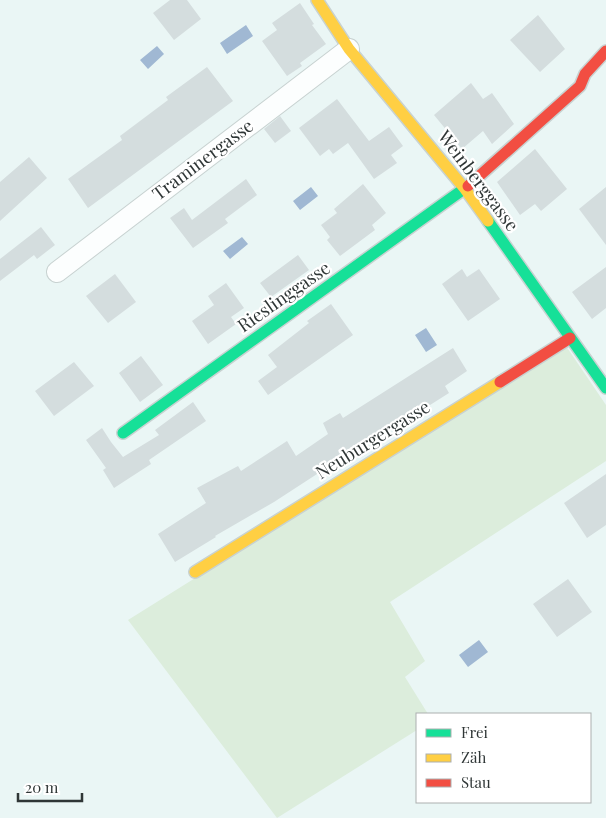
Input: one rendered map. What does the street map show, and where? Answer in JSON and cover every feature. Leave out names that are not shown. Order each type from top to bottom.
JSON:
[{"type":"street","name":"Weinberggasse","points":[[316,0],[349,49],[465,190],[606,388]]},
{"type":"street","name":"Traminergasse","points":[[57,272],[349,49]]},
{"type":"street","name":"Rieslinggasse","points":[[123,433],[465,190],[580,86],[585,74],[606,51]]},
{"type":"street","name":"Neuburgergasse","points":[[195,572],[570,338]]},
{"type":"green space","points":[[566,346],[606,405],[606,461],[390,602],[425,661],[405,677],[427,713],[416,713],[416,731],[277,818],[128,620]]},
{"type":"water","points":[[246,25],[253,36],[227,54],[220,43]]},
{"type":"water","points":[[157,46],[164,54],[148,69],[140,60]]},
{"type":"water","points":[[311,187],[318,196],[300,210],[293,201]]},
{"type":"water","points":[[242,237],[248,244],[230,259],[223,251]]},
{"type":"water","points":[[426,328],[437,345],[426,352],[415,335]]},
{"type":"water","points":[[479,640],[488,652],[468,667],[459,655]]},
{"type":"building","points":[[170,0],[187,0],[201,19],[174,40],[153,13]]},
{"type":"building","points":[[300,3],[314,24],[312,25],[326,44],[300,63],[302,66],[287,76],[262,41],[277,30],[272,23]]},
{"type":"building","points":[[538,15],[565,49],[540,72],[510,40]]},
{"type":"building","points":[[207,67],[233,101],[88,208],[68,179],[122,140],[120,136],[168,100],[166,97]]},
{"type":"building","points":[[471,83],[483,99],[492,93],[514,124],[492,144],[483,131],[462,149],[434,115]]},
{"type":"building","points":[[337,99],[369,141],[389,127],[403,146],[391,155],[397,163],[374,179],[348,143],[333,154],[329,149],[320,156],[299,128]]},
{"type":"building","points":[[280,116],[291,131],[275,143],[264,129]]},
{"type":"building","points":[[535,149],[567,189],[541,211],[535,204],[520,215],[497,182]]},
{"type":"building","points":[[29,157],[47,178],[0,221],[0,182]]},
{"type":"building","points":[[246,179],[257,195],[225,219],[228,223],[193,248],[170,218],[184,208],[192,220]]},
{"type":"building","points":[[363,184],[386,213],[372,225],[375,230],[340,256],[327,240],[330,237],[321,225],[337,213],[334,209]]},
{"type":"building","points":[[606,187],[606,245],[579,209]]},
{"type":"building","points":[[41,227],[55,245],[37,259],[34,255],[0,281],[0,259]]},
{"type":"building","points":[[298,255],[309,270],[271,297],[260,283]]},
{"type":"building","points":[[606,267],[606,308],[592,319],[572,292]]},
{"type":"building","points":[[462,269],[467,277],[479,269],[500,299],[468,321],[442,284]]},
{"type":"building","points":[[115,274],[136,302],[108,323],[86,296]]},
{"type":"building","points":[[226,283],[244,308],[231,317],[236,324],[208,344],[192,321],[214,305],[208,296]]},
{"type":"building","points":[[331,304],[353,335],[268,395],[258,381],[277,367],[268,355],[309,323],[307,321]]},
{"type":"building","points":[[453,348],[467,371],[445,386],[449,393],[419,412],[417,409],[274,502],[215,536],[175,562],[158,534],[206,503],[197,488],[238,466],[241,471],[287,441],[296,456],[328,434],[323,423],[340,413],[343,418]]},
{"type":"building","points":[[141,356],[163,385],[140,402],[119,373]]},
{"type":"building","points":[[74,362],[94,386],[54,416],[35,391]]},
{"type":"building","points":[[193,402],[206,421],[149,460],[151,464],[114,488],[103,470],[106,468],[86,440],[102,428],[123,457],[159,435],[155,430]]},
{"type":"building","points":[[606,474],[606,525],[587,538],[564,503]]},
{"type":"building","points":[[568,579],[592,612],[557,637],[533,604]]},
{"type":"traffic: fast","points":[[123,433],[468,186]]},
{"type":"traffic: fast","points":[[488,221],[606,388]]},
{"type":"traffic: slow","points":[[317,0],[349,49],[465,189],[488,221]]},
{"type":"traffic: slow","points":[[195,572],[500,382]]},
{"type":"traffic: jam","points":[[468,186],[580,86],[585,74],[606,51]]},
{"type":"traffic: jam","points":[[500,382],[570,338]]}]
